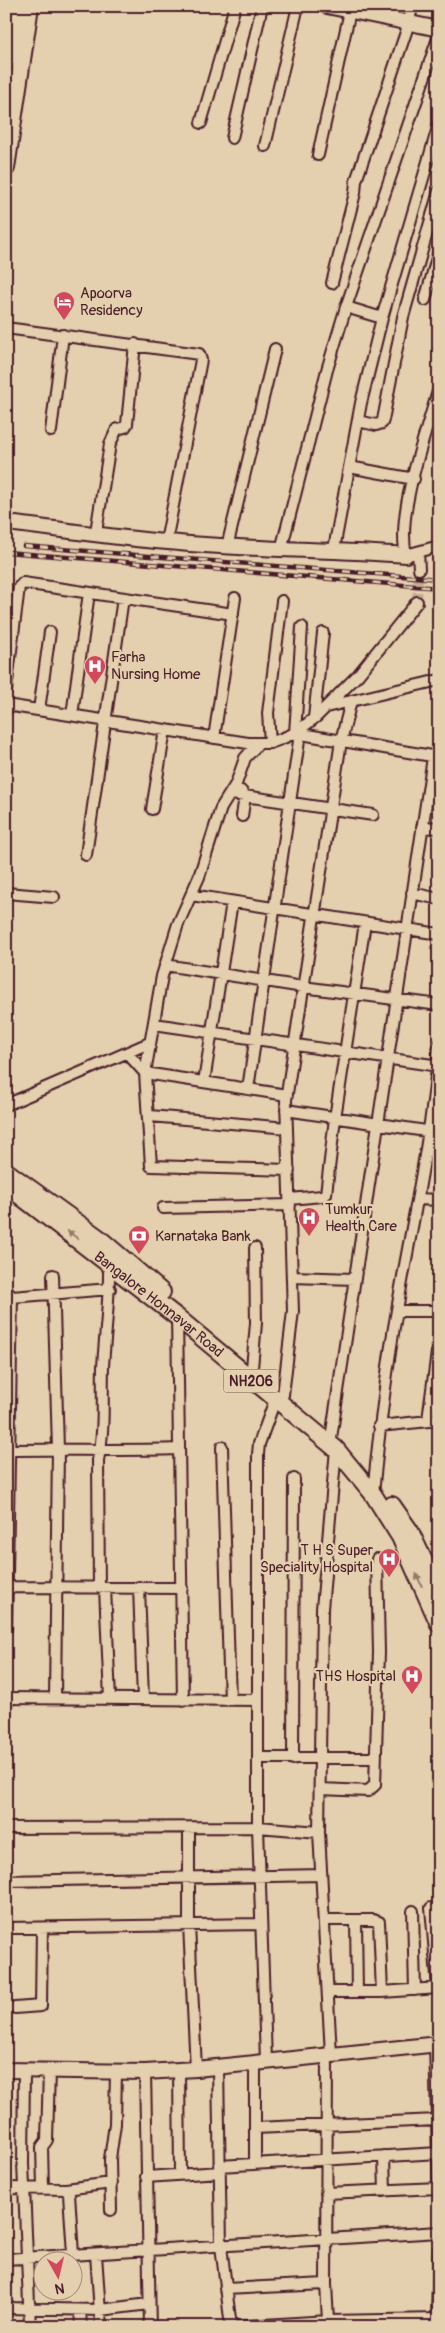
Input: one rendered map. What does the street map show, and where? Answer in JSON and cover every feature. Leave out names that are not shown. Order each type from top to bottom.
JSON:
[{"type":"main road","points":[[6,61],[9,27],[18,6]]},
{"type":"main road","points":[[6,168],[30,6]]},
{"type":"main road","name":"NH206","points":[[6,1171],[99,1238],[196,1327],[252,1368],[279,1397]]},
{"type":"main road","name":"Bangalore Honnavar Road","points":[[6,1185],[109,1262],[177,1317],[196,1327],[334,1442],[374,1487],[400,1537],[439,1624]]},
{"type":"main road","name":"NH206","points":[[374,1487],[410,1531],[439,1593]]},
{"type":"street","points":[[201,123],[235,6]]},
{"type":"street","points":[[232,138],[262,6]]},
{"type":"street","points":[[265,146],[298,6]]},
{"type":"street","points":[[327,6],[439,29]]},
{"type":"street","points":[[332,283],[355,193],[356,181],[409,23],[412,6]]},
{"type":"street","points":[[318,155],[350,11]]},
{"type":"street","points":[[281,550],[327,370],[346,307],[439,35]]},
{"type":"street","points":[[334,549],[358,421],[382,318],[439,124]]},
{"type":"street","points":[[358,421],[376,425],[382,423],[403,317],[439,191]]},
{"type":"street","points":[[425,300],[439,251]]},
{"type":"street","points":[[346,307],[382,318]]},
{"type":"street","points":[[6,328],[199,354],[200,360],[166,542]]},
{"type":"street","points":[[51,431],[63,335]]},
{"type":"street","points":[[96,532],[110,444],[117,429],[125,427],[127,424],[135,344]]},
{"type":"street","points":[[227,547],[275,348]]},
{"type":"street","points":[[419,569],[412,553],[403,540],[404,517],[439,388]]},
{"type":"street","points":[[349,467],[414,479]]},
{"type":"street","points":[[6,523],[96,532],[166,542],[281,550],[334,549],[412,553],[439,546]]},
{"type":"street","points":[[6,690],[20,584],[233,614]]},
{"type":"street","points":[[72,716],[89,593]]},
{"type":"street","points":[[86,855],[123,598]]},
{"type":"street","points":[[214,738],[235,598]]},
{"type":"street","points":[[270,743],[268,713],[282,601]]},
{"type":"street","points":[[298,734],[358,675],[416,602]]},
{"type":"street","points":[[248,1089],[266,981],[298,734],[302,627]]},
{"type":"street","points":[[39,710],[50,632]]},
{"type":"street","points":[[314,718],[323,633]]},
{"type":"street","points":[[326,707],[439,680]]},
{"type":"street","points":[[255,2164],[255,2128],[261,2062],[262,1924],[258,1827],[258,1454],[260,1444],[279,1397],[293,1311],[287,1095],[330,808],[341,741],[351,701]]},
{"type":"street","points":[[6,705],[258,744],[270,743],[298,734],[436,757],[422,827],[355,1279],[334,1442],[322,1608],[319,1832],[328,1992],[327,2324]]},
{"type":"street","points":[[152,808],[165,730]]},
{"type":"street","points":[[258,744],[245,758],[236,784],[221,808],[199,877],[178,924],[165,965],[149,1043],[145,1073],[150,1116],[151,1166],[289,1170]]},
{"type":"street","points":[[236,784],[245,796],[242,816]]},
{"type":"street","points":[[231,794],[290,801],[373,815]]},
{"type":"street","points":[[422,827],[439,828]]},
{"type":"street","points":[[6,893],[54,897]]},
{"type":"street","points":[[412,893],[439,899]]},
{"type":"street","points":[[191,895],[439,934]]},
{"type":"street","points":[[204,1082],[232,902]]},
{"type":"street","points":[[163,1208],[290,1202],[326,1194],[335,1118],[365,923]]},
{"type":"street","points":[[165,965],[303,987],[439,1005]]},
{"type":"street","points":[[154,1024],[438,1066]]},
{"type":"street","points":[[6,1105],[98,1064],[128,1054],[149,1043]]},
{"type":"street","points":[[374,1487],[379,1426],[397,1311],[418,1198],[433,1132],[439,1045]]},
{"type":"street","points":[[128,1054],[145,1073],[287,1095]]},
{"type":"street","points":[[286,1110],[433,1132]]},
{"type":"street","points":[[150,1116],[287,1128]]},
{"type":"street","points":[[418,1198],[439,1200]]},
{"type":"street","points":[[252,1368],[256,1323],[255,1248]]},
{"type":"street","points":[[109,1262],[110,1288],[105,1324],[102,1394],[103,1442],[98,1460],[102,1588],[110,1699]]},
{"type":"street","points":[[53,1275],[58,1449],[55,1698]]},
{"type":"street","points":[[292,1277],[355,1279]]},
{"type":"street","points":[[6,1628],[9,1293],[54,1294],[110,1288]]},
{"type":"street","points":[[397,1311],[439,1311]]},
{"type":"street","points":[[177,1317],[183,1700]]},
{"type":"street","points":[[379,1426],[434,1420],[439,1337]]},
{"type":"street","points":[[222,1446],[230,1700]]},
{"type":"street","points":[[7,1450],[58,1449],[100,1452],[178,1449]]},
{"type":"street","points":[[293,1759],[294,1479]]},
{"type":"street","points":[[320,1789],[371,1790],[375,1785],[379,1652],[378,1559]]},
{"type":"street","points":[[7,1587],[182,1588]]},
{"type":"street","points":[[139,1587],[143,1699]]},
{"type":"street","points":[[6,1698],[258,1700]]},
{"type":"street","points":[[258,1758],[320,1760],[376,1758]]},
{"type":"street","points":[[6,1828],[258,1827],[319,1832]]},
{"type":"street","points":[[189,1828],[189,1925],[196,2069]]},
{"type":"street","points":[[6,1881],[321,1875]]},
{"type":"street","points":[[328,1992],[382,1992],[438,1988],[431,1908]]},
{"type":"street","points":[[413,1911],[415,1990]]},
{"type":"street","points":[[324,1920],[373,1920],[379,1922],[382,1992]]},
{"type":"street","points":[[356,1920],[357,1992]]},
{"type":"street","points":[[6,1928],[262,1924]]},
{"type":"street","points":[[15,2008],[41,2006],[42,1928]]},
{"type":"street","points":[[6,2070],[144,2072],[196,2069],[437,2044],[439,2189],[326,2194]]},
{"type":"street","points":[[218,2067],[221,2246],[231,2327],[437,2322],[439,2249]]},
{"type":"street","points":[[179,2070],[180,2174]]},
{"type":"street","points":[[24,2071],[24,2188],[30,2327]]},
{"type":"street","points":[[42,2187],[42,2147],[47,2140],[49,2071]]},
{"type":"street","points":[[111,2210],[110,2159],[116,2107],[116,2071]]},
{"type":"street","points":[[144,2072],[150,2327]]},
{"type":"street","points":[[255,2128],[327,2125],[437,2116]]},
{"type":"street","points":[[146,2177],[255,2164],[438,2153]]},
{"type":"street","points":[[384,2156],[385,2191]]},
{"type":"street","points":[[6,2188],[42,2187],[66,2189],[110,2183]]},
{"type":"street","points":[[66,2189],[69,2194],[73,2250]]},
{"type":"street","points":[[82,2254],[439,2232]]},
{"type":"street","points":[[96,2254],[101,2327]]},
{"type":"street","points":[[6,2259],[32,2258]]},
{"type":"street","points":[[225,2289],[326,2284]]},
{"type":"street","points":[[6,2308],[100,2310],[149,2304]]},
{"type":"street","points":[[80,2310],[81,2327]]},
{"type":"tunnel","points":[[417,602],[419,569]]},
{"type":"railway","points":[[24,546],[439,579]]},
{"type":"railway","points":[[6,552],[439,588]]},
{"type":"place","name":"Apoorva Residency","points":[[64,321]]},
{"type":"place","name":"Farha Nursing Home","points":[[95,685]]},
{"type":"place","name":"Tumkur Health Care","points":[[309,1237]]},
{"type":"place","name":"Karnataka Bank","points":[[139,1255]]},
{"type":"place","name":"T H S Super Speciality Hospital","points":[[389,1578]]},
{"type":"place","name":"THS Hospital","points":[[412,1695]]}]
